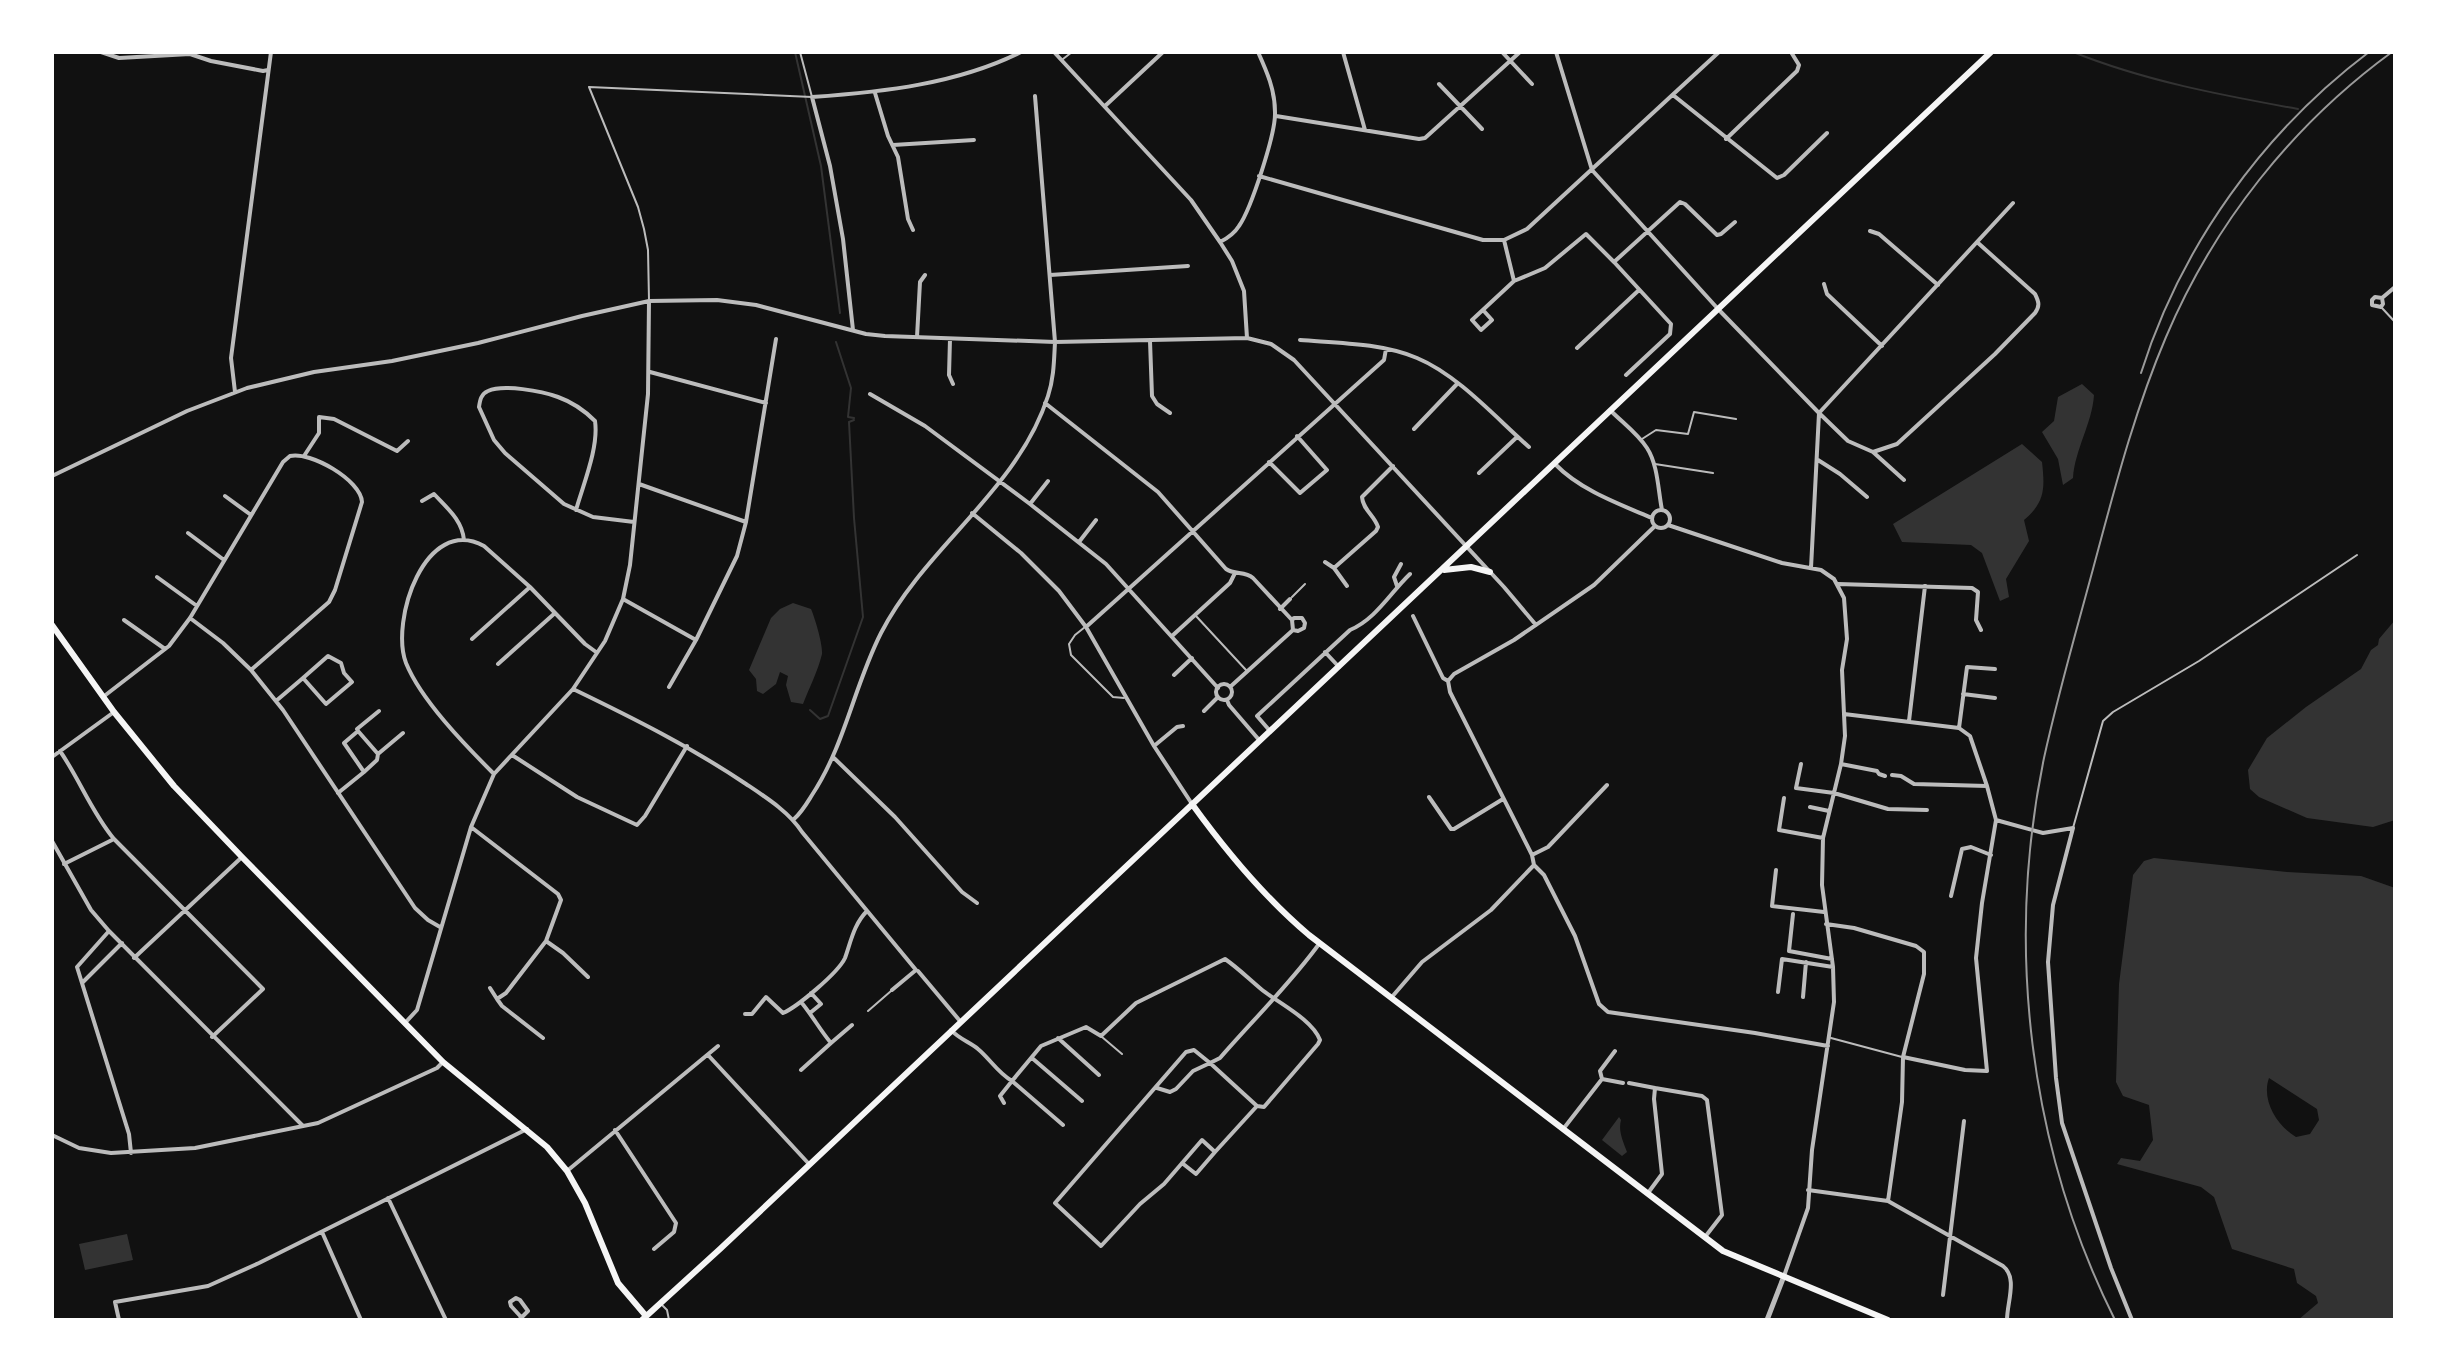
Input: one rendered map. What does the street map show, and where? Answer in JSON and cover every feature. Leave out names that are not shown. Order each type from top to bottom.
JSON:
[{"type":"main road","points":[[52,625],[114,712],[174,786],[443,1062],[547,1147],[567,1171],[585,1203],[618,1283],[644,1318],[1991,52]]},
{"type":"main road","points":[[1441,571],[1471,567],[1490,572]]},
{"type":"main road","points":[[1192,804],[1281,911],[1319,944],[1705,1237],[1735,1257],[1888,1320]]},
{"type":"street","points":[[101,52],[119,58],[190,54],[263,71],[269,69]]},
{"type":"street","points":[[235,392],[231,358],[271,52]]},
{"type":"street","points":[[853,330],[830,166],[810,97],[875,93],[975,72],[1021,52]]},
{"type":"street","points":[[1054,52],[1191,200],[1220,242],[1232,261],[1244,291],[1247,338]]},
{"type":"street","points":[[1105,106],[1163,52]]},
{"type":"street","points":[[1220,242],[1240,226],[1273,133],[1276,116],[1274,94],[1258,52]]},
{"type":"street","points":[[1343,52],[1365,130]]},
{"type":"street","points":[[1502,52],[1532,84]]},
{"type":"street","points":[[1276,116],[1425,138],[1431,136],[1520,52]]},
{"type":"street","points":[[1556,52],[1592,170],[1719,310],[1819,413],[1848,441],[1873,452],[1904,480]]},
{"type":"street","points":[[1259,176],[1483,240],[1504,240],[1527,229],[1719,52]]},
{"type":"street","points":[[1726,139],[1797,71],[1798,62],[1791,52]]},
{"type":"street","points":[[1439,84],[1482,129]]},
{"type":"street","points":[[875,93],[885,128],[898,157],[908,219],[913,230]]},
{"type":"street","points":[[1673,95],[1777,178],[1784,175],[1827,133]]},
{"type":"street","points":[[794,819],[834,758],[864,669],[900,600],[1025,445],[1045,403],[1054,369],[1055,342],[1035,96]]},
{"type":"street","points":[[893,145],[974,140]]},
{"type":"street","points":[[1614,262],[1680,202],[1717,235],[1735,222]]},
{"type":"street","points":[[1811,568],[1819,413],[2013,203]]},
{"type":"street","points":[[1870,231],[1879,234],[1938,285]]},
{"type":"street","points":[[1483,310],[1492,320],[1481,330],[1472,320],[1514,281],[1545,268],[1586,234],[1671,324],[1670,334],[1626,375]]},
{"type":"street","points":[[1504,240],[1514,281]]},
{"type":"street","points":[[1873,452],[1897,444],[1995,354],[2039,308],[2035,294],[1977,242]]},
{"type":"street","points":[[1050,275],[1188,266]]},
{"type":"street","points":[[917,337],[920,282],[925,275]]},
{"type":"street","points":[[1824,284],[1827,294],[1882,346]]},
{"type":"street","points":[[2382,298],[2395,287]]},
{"type":"street","points":[[1577,348],[1639,290]]},
{"type":"street","points":[[2377,296],[2382,298],[2381,307],[2375,308],[2372,300],[2377,296]]},
{"type":"street","points":[[52,476],[187,411],[235,392],[314,372],[392,361],[478,343],[649,301],[717,300],[756,305],[866,334],[1055,342],[1247,338],[1279,348],[1294,360],[1536,625]]},
{"type":"street","points":[[405,1024],[417,1010],[471,827],[494,774],[573,689],[616,618],[623,599],[630,565],[650,372],[649,301]]},
{"type":"street","points":[[669,687],[737,556],[746,522],[776,339]]},
{"type":"street","points":[[950,339],[949,375],[953,384]]},
{"type":"street","points":[[1300,340],[1386,349],[1418,358],[1457,384],[1529,447]]},
{"type":"street","points":[[1150,341],[1152,396],[1170,413]]},
{"type":"street","points":[[1086,627],[1384,360],[1386,349]]},
{"type":"street","points":[[650,372],[766,403]]},
{"type":"street","points":[[1414,429],[1457,384]]},
{"type":"street","points":[[576,510],[592,452],[595,421],[572,403],[541,392],[489,390],[480,399],[479,407],[494,440],[505,453],[553,495],[576,510],[593,517],[634,522]]},
{"type":"street","points":[[870,394],[925,426],[1106,564],[1218,688],[1218,697],[1204,711]]},
{"type":"street","points":[[1045,403],[1158,492],[1226,569],[1253,578],[1292,620],[1293,630]]},
{"type":"street","points":[[1611,411],[1649,452],[1662,510],[1669,516],[1668,525]]},
{"type":"street","points":[[304,456],[319,433],[319,417],[334,419],[397,451],[408,441]]},
{"type":"street","points":[[1269,462],[1300,493],[1327,470],[1297,436]]},
{"type":"street","points":[[1479,473],[1517,437]]},
{"type":"street","points":[[103,697],[165,649],[190,618],[283,462],[290,456],[304,456],[347,479],[362,495],[362,502],[329,602],[251,670]]},
{"type":"street","points":[[1818,460],[1867,497]]},
{"type":"street","points":[[1555,464],[1562,472],[1614,502],[1652,518],[1655,526]]},
{"type":"street","points":[[1334,568],[1376,531],[1377,521],[1365,509],[1362,497],[1393,466]]},
{"type":"street","points":[[1030,504],[1048,481]]},
{"type":"street","points":[[639,484],[746,522]]},
{"type":"street","points":[[422,501],[434,494],[456,517],[463,529],[464,540]]},
{"type":"street","points":[[225,496],[251,515]]},
{"type":"street","points":[[1652,518],[1655,512],[1662,510]]},
{"type":"street","points":[[972,513],[1059,591],[1086,627],[1154,746],[1192,804]]},
{"type":"street","points":[[1079,542],[1096,520]]},
{"type":"street","points":[[1655,526],[1661,528],[1668,525],[1782,563],[1821,570],[1838,584],[1844,598],[1847,630],[1842,670],[1845,736],[1823,838],[1822,885],[1833,967],[1834,1002],[1808,1208],[1767,1320]]},
{"type":"street","points":[[1448,681],[1454,674],[1495,652],[1594,585],[1655,526]]},
{"type":"street","points":[[188,533],[224,560]]},
{"type":"street","points":[[494,774],[448,725],[418,684],[405,659],[403,631],[411,586],[427,559],[455,541],[477,542],[530,587],[585,644],[597,652]]},
{"type":"street","points":[[1325,562],[1334,568],[1347,586]]},
{"type":"street","points":[[1270,731],[1257,716],[1325,652],[1393,595],[1397,586],[1408,576],[1400,566],[1394,577],[1397,586]]},
{"type":"street","points":[[1172,636],[1230,583],[1235,573]]},
{"type":"street","points":[[157,577],[197,606]]},
{"type":"street","points":[[1838,584],[1975,589],[1979,597],[1976,620],[1981,630]]},
{"type":"street","points":[[1909,721],[1925,586]]},
{"type":"street","points":[[472,639],[530,587]]},
{"type":"street","points":[[623,599],[696,640]]},
{"type":"street","points":[[1280,609],[1290,599]]},
{"type":"street","points":[[498,664],[555,613]]},
{"type":"street","points":[[1413,616],[1443,678],[1448,681],[1450,692],[1532,855],[1534,865],[1544,875],[1575,936],[1599,1004],[1608,1012],[1828,1046]]},
{"type":"street","points":[[1230,687],[1293,630],[1301,631],[1305,623],[1298,617],[1292,620]]},
{"type":"street","points":[[190,618],[251,670],[276,701],[415,908],[441,927]]},
{"type":"street","points":[[124,620],[165,649]]},
{"type":"street","points":[[1325,652],[1339,667]]},
{"type":"street","points":[[276,701],[328,656],[341,663],[344,673],[352,682],[326,704],[303,678]]},
{"type":"street","points":[[1174,675],[1193,658]]},
{"type":"street","points":[[1959,728],[1967,667],[1995,669]]},
{"type":"street","points":[[1218,688],[1223,685],[1230,687]]},
{"type":"street","points":[[1227,700],[1232,694],[1230,687]]},
{"type":"street","points":[[573,689],[687,746],[794,819],[960,1021]]},
{"type":"street","points":[[1963,694],[1995,698]]},
{"type":"street","points":[[1218,697],[1227,700],[1260,741]]},
{"type":"street","points":[[364,772],[344,743],[379,711]]},
{"type":"street","points":[[52,757],[114,712]]},
{"type":"street","points":[[1844,714],[1959,728],[1970,736],[1996,820],[1976,958],[1987,1071],[1903,1057]]},
{"type":"street","points":[[1154,746],[1177,727],[1183,726]]},
{"type":"street","points":[[358,731],[378,754]]},
{"type":"street","points":[[338,793],[403,733]]},
{"type":"street","points":[[511,754],[577,797],[637,825],[687,746]]},
{"type":"street","points":[[60,751],[78,777],[100,822],[114,839],[263,989],[212,1037]]},
{"type":"street","points":[[834,758],[895,817],[962,892],[977,903]]},
{"type":"street","points":[[1801,764],[1796,788],[1834,793],[1888,809],[1927,810]]},
{"type":"street","points":[[1841,764],[1877,771],[1885,776]]},
{"type":"street","points":[[1892,775],[1901,776],[1914,784],[1987,786]]},
{"type":"street","points":[[1532,855],[1548,847],[1607,785]]},
{"type":"street","points":[[1429,797],[1451,829],[1503,799]]},
{"type":"street","points":[[1784,798],[1779,830],[1823,838]]},
{"type":"street","points":[[1810,807],[1829,811]]},
{"type":"street","points":[[1996,820],[2043,833],[2073,828],[2053,905],[2048,962],[2056,1078],[2062,1123],[2132,1320]]},
{"type":"street","points":[[471,827],[558,894],[561,900],[546,941],[506,993],[497,999]]},
{"type":"street","points":[[64,864],[114,839]]},
{"type":"street","points":[[52,841],[91,910],[109,931],[304,1127]]},
{"type":"street","points":[[1951,896],[1962,849],[1971,847],[1991,855]]},
{"type":"street","points":[[134,958],[242,857]]},
{"type":"street","points":[[1391,998],[1422,962],[1491,910],[1534,865]]},
{"type":"street","points":[[1776,870],[1772,906],[1824,912]]},
{"type":"street","points":[[745,1014],[757,1010],[766,997],[786,1013],[801,1002],[839,967],[854,931],[867,911]]},
{"type":"street","points":[[1793,914],[1789,951],[1832,959]]},
{"type":"street","points":[[1826,924],[1854,928],[1916,946],[1924,952],[1924,974],[1903,1057],[1902,1102],[1888,1201]]},
{"type":"street","points":[[109,931],[77,967],[129,1134],[131,1153]]},
{"type":"street","points":[[546,941],[588,977]]},
{"type":"street","points":[[83,982],[122,943]]},
{"type":"street","points":[[1157,1088],[1170,1092],[1193,1071],[1220,1058],[1319,944]]},
{"type":"street","points":[[1004,1103],[1000,1096],[1041,1046],[1086,1027],[1101,1036],[1136,1003],[1221,959],[1229,961],[1316,1032],[1320,1040],[1264,1107],[1257,1106],[1210,1063],[1194,1050],[1189,1050],[1055,1203],[1101,1246],[1140,1204],[1164,1184],[1202,1140],[1215,1152]]},
{"type":"street","points":[[1778,992],[1782,959],[1833,967]]},
{"type":"street","points":[[1803,997],[1806,962]]},
{"type":"street","points":[[892,990],[917,970]]},
{"type":"street","points":[[490,988],[502,1006],[543,1038]]},
{"type":"street","points":[[810,1013],[821,1004],[811,993]]},
{"type":"street","points":[[801,1002],[831,1043]]},
{"type":"street","points":[[801,1070],[852,1025]]},
{"type":"street","points":[[951,1030],[977,1048],[1003,1076],[1063,1125]]},
{"type":"street","points":[[1058,1038],[1099,1075]]},
{"type":"street","points":[[567,1171],[718,1046]]},
{"type":"street","points":[[1602,1079],[1600,1071],[1615,1051]]},
{"type":"street","points":[[708,1055],[809,1164]]},
{"type":"street","points":[[1032,1058],[1082,1101]]},
{"type":"street","points":[[52,1135],[79,1148],[111,1153],[195,1148],[318,1123],[437,1068],[443,1062]]},
{"type":"street","points":[[1564,1128],[1602,1079]]},
{"type":"street","points":[[1602,1079],[1702,1096],[1707,1100],[1722,1215],[1705,1237]]},
{"type":"street","points":[[1648,1193],[1662,1174],[1655,1088]]},
{"type":"street","points":[[1182,1163],[1196,1174],[1257,1106]]},
{"type":"street","points":[[1943,1295],[1964,1121]]},
{"type":"street","points":[[119,1320],[115,1302],[208,1286],[527,1129]]},
{"type":"street","points":[[615,1130],[676,1223],[674,1232],[654,1249]]},
{"type":"street","points":[[1808,1190],[1888,1201],[2009,1270],[2007,1320]]},
{"type":"street","points":[[388,1198],[446,1320]]},
{"type":"street","points":[[322,1232],[361,1320]]},
{"type":"street","points":[[516,1298],[528,1311],[521,1319],[510,1302],[516,1298]]},
{"type":"lane","points":[[649,301],[648,250],[638,207],[589,87],[810,97],[800,52]]},
{"type":"lane","points":[[1062,59],[1072,52]]},
{"type":"lane","points":[[2381,307],[2395,322]]},
{"type":"lane","points":[[1641,440],[1656,430],[1688,434],[1694,412],[1736,419]]},
{"type":"lane","points":[[1654,464],[1713,473]]},
{"type":"lane","points":[[2073,828],[2103,721],[2357,555]]},
{"type":"lane","points":[[1290,599],[1305,584]]},
{"type":"lane","points":[[1195,615],[1247,671]]},
{"type":"lane","points":[[1086,627],[1069,644],[1071,655],[1113,697],[1126,697]]},
{"type":"lane","points":[[868,1011],[892,990]]},
{"type":"lane","points":[[1101,1036],[1122,1054]]},
{"type":"lane","points":[[1829,1038],[1903,1057]]},
{"type":"lane","points":[[661,1303],[667,1310],[669,1320]]},
{"type":"shaded area","points":[[2082,384],[2094,395],[2093,406],[2073,478],[2063,485],[2058,459],[2042,432],[2054,421],[2058,397]]},
{"type":"shaded area","points":[[2022,444],[2042,462],[2043,487],[2040,501],[2024,520],[2029,541],[2006,579],[2009,597],[2000,601],[1982,553],[1971,545],[1902,542],[1893,524]]},
{"type":"shaded area","points":[[793,603],[811,609],[822,650],[803,704],[791,702],[786,685],[788,676],[780,672],[776,684],[763,694],[757,691],[756,679],[749,670],[771,618]]},
{"type":"shaded area","points":[[2395,620],[2395,820],[2373,827],[2307,818],[2259,797],[2250,789],[2248,770],[2267,738],[2361,669],[2371,650]]},
{"type":"shaded area","points":[[2154,858],[2287,872],[2361,876],[2395,888],[2395,1320],[2298,1320],[2318,1303],[2316,1296],[2297,1283],[2294,1269],[2232,1249],[2214,1197],[2201,1187],[2117,1164],[2121,1158],[2140,1161],[2153,1140],[2149,1105],[2123,1096],[2116,1082],[2119,984],[2133,875],[2144,861]],"holes":[[[2269,1078],[2317,1109],[2319,1120],[2310,1134],[2296,1137],[2272,1112],[2267,1095]]]},
{"type":"shaded area","points":[[1619,1117],[1627,1152],[1622,1156],[1602,1140]]},
{"type":"shaded area","points":[[127,1234],[133,1260],[85,1270],[79,1244]]},
{"type":"waterway","points":[[795,52],[821,166],[840,313]]},
{"type":"waterway","points":[[2073,52],[2156,79],[2298,109]]},
{"type":"waterway","points":[[836,342],[851,388],[848,417],[854,418]]},
{"type":"waterway","points":[[810,710],[820,719],[828,716],[863,617],[849,422],[854,420]]},
{"type":"railway","points":[[2141,373],[2179,281],[2230,195],[2294,118],[2369,52]]},
{"type":"railway","points":[[2115,1320],[2086,1254],[2062,1186],[2044,1116],[2033,1045],[2027,973],[2027,901],[2032,829],[2044,758],[2125,452],[2155,365],[2185,295],[2232,216],[2289,144],[2321,111],[2392,52]]}]
